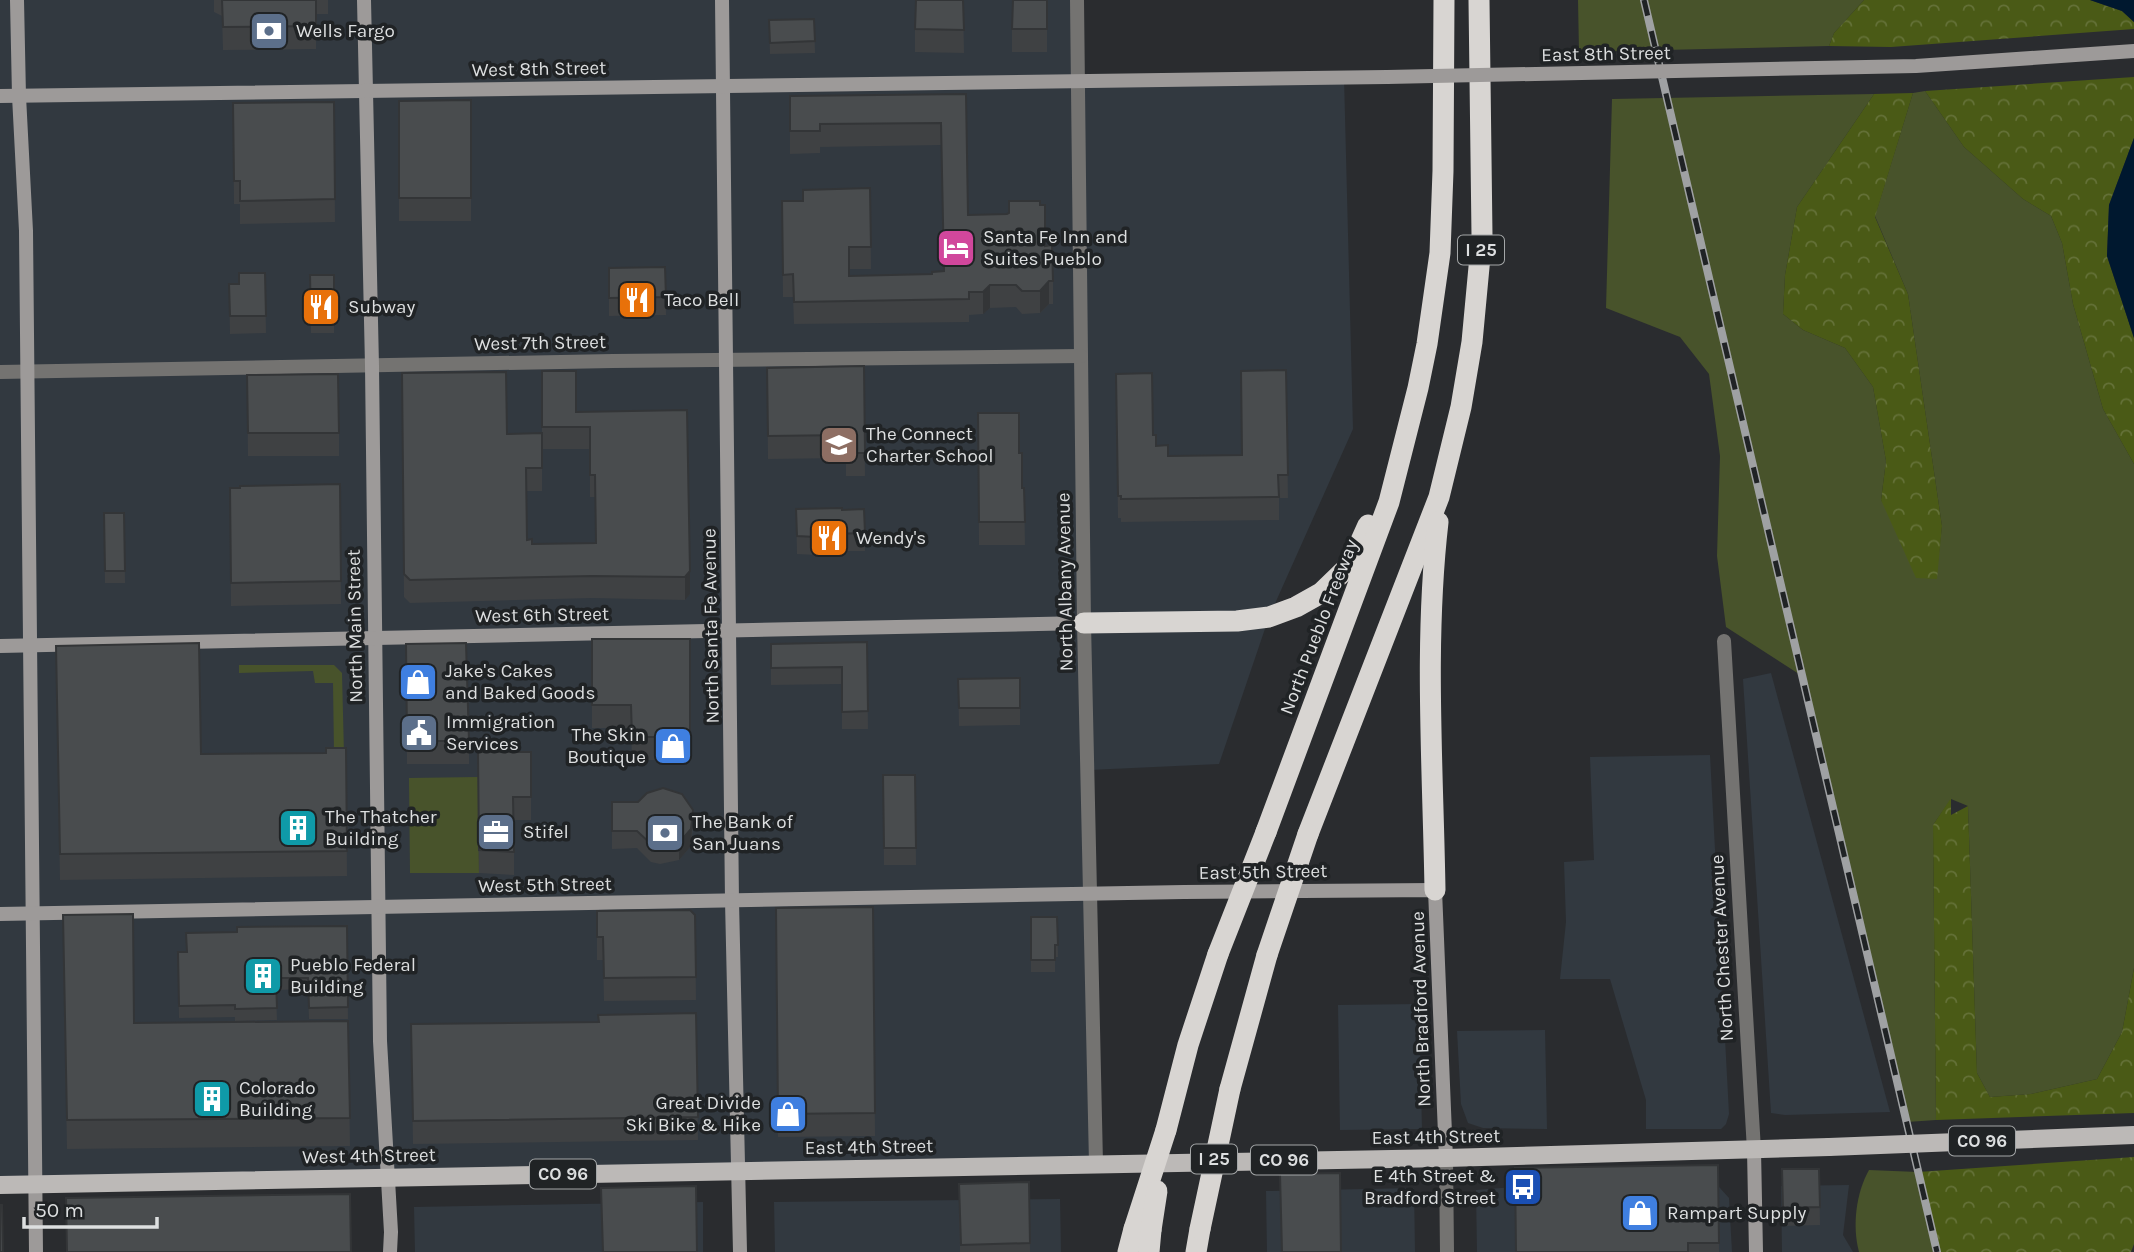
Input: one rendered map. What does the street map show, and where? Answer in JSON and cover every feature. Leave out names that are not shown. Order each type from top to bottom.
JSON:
[{"type":"highway","name":"North Pueblo Freeway","points":[[1143,1229],[1176,1089],[1203,997],[1373,547],[1401,461],[1427,344],[1440,253],[1444,0]]},
{"type":"highway","name":"I 25","points":[[1198,1252],[1200,1229],[1230,1089],[1267,955],[1308,834],[1439,497],[1461,407],[1478,289],[1482,235],[1479,0]]},
{"type":"highway","points":[[1084,623],[1237,621],[1269,617],[1296,607],[1321,593],[1350,565],[1401,461]]},
{"type":"highway","points":[[1435,890],[1430,633],[1439,497]]},
{"type":"highway","points":[[1128,1252],[1143,1229]]},
{"type":"highway","points":[[1143,1229],[1149,1252]]},
{"type":"main road","name":"East 4th Street","points":[[738,1170],[1446,1158],[1754,1150],[2134,1135]]},
{"type":"main road","name":"West 4th Street","points":[[0,1185],[738,1170]]},
{"type":"street","points":[[17,0],[26,232],[36,1252]]},
{"type":"street","name":"North Main Street","points":[[364,0],[372,366],[380,1041],[390,1252]]},
{"type":"street","name":"North Santa Fe Avenue","points":[[722,0],[740,1252]]},
{"type":"street","name":"North Albany Avenue","points":[[1077,0],[1084,623],[1096,1163]]},
{"type":"street","name":"East 8th Street","points":[[1078,82],[1916,66],[2134,51]]},
{"type":"street","name":"West 8th Street","points":[[0,96],[1078,82]]},
{"type":"street","name":"West 7th Street","points":[[0,372],[520,362],[1081,356]]},
{"type":"street","name":"West 6th Street","points":[[0,646],[1084,623]]},
{"type":"street","name":"North Chester Avenue","points":[[1724,641],[1754,1150],[1756,1252]]},
{"type":"street","name":"East 5th Street","points":[[1091,895],[1435,890]]},
{"type":"street","name":"North Bradford Avenue","points":[[1435,890],[1446,1158],[1447,1252]]},
{"type":"street","name":"West 5th Street","points":[[0,914],[1091,895]]},
{"type":"shaded area","points":[[0,0],[1077,0],[1078,81],[1344,77],[1353,429],[1269,617],[1219,764],[1089,770],[1096,1163],[0,1185]]},
{"type":"shaded area","points":[[1771,673],[1890,1112],[1785,1115],[1771,1113],[1743,679]]},
{"type":"shaded area","points":[[1710,755],[1729,1114],[1721,1129],[1646,1129],[1646,1100],[1610,979],[1560,979],[1566,922],[1564,862],[1594,860],[1590,757]]},
{"type":"shaded area","points":[[1419,1004],[1422,1129],[1340,1130],[1338,1005]]},
{"type":"shaded area","points":[[1545,1030],[1547,1129],[1483,1128],[1468,1123],[1461,1104],[1457,1031]]},
{"type":"shaded area","points":[[1710,1177],[1729,1198],[1732,1252],[1477,1252],[1476,1190]]},
{"type":"shaded area","points":[[1849,1185],[1843,1235],[1853,1252],[1782,1252],[1781,1186]]},
{"type":"shaded area","points":[[1414,1188],[1415,1252],[1267,1252],[1266,1191]]},
{"type":"shaded area","points":[[1060,1199],[1061,1252],[775,1252],[774,1202]]},
{"type":"shaded area","points":[[703,1202],[703,1252],[415,1252],[414,1207]]},
{"type":"green space","points":[[1578,0],[1864,0],[1834,33],[1829,46],[1579,52]]},
{"type":"green space","points":[[1864,0],[2090,0],[2122,11],[2134,22],[2134,29],[1891,47],[1829,46],[1834,33]]},
{"type":"green space","points":[[2134,77],[2134,138],[2109,205],[2107,256],[2134,338],[2134,464],[2103,409],[2073,304],[2062,243],[2051,216],[2023,199],[1964,147],[1925,91]]},
{"type":"green space","points":[[1925,91],[1964,147],[2023,199],[2051,216],[2062,243],[2073,304],[2103,409],[2134,464],[2134,968],[2122,1032],[2097,1079],[2031,1094],[1990,1097],[1977,1073],[1968,806],[1951,799],[1933,825],[1936,1120],[1907,1122],[1802,676],[1726,627],[1717,556],[1720,456],[1709,374],[1680,337],[1606,308],[1612,99],[1874,94],[1797,207],[1785,275],[1783,314],[1803,330],[1845,348],[1873,387],[1886,461],[1881,500],[1936,579],[1942,526],[1908,294],[1875,216],[1913,93]]},
{"type":"green space","points":[[1913,93],[1875,217],[1908,294],[1942,526],[1937,579],[1916,578],[1881,500],[1886,461],[1873,387],[1845,348],[1803,330],[1783,314],[1785,275],[1797,207],[1874,94]]},
{"type":"green space","points":[[239,665],[334,665],[342,673],[344,754],[334,754],[333,683],[315,683],[313,671],[239,673]]},
{"type":"green space","points":[[478,777],[479,873],[410,873],[409,778]]},
{"type":"green space","points":[[1951,798],[1951,815],[1968,806],[1977,1073],[1990,1097],[2031,1094],[2097,1079],[2122,1032],[2134,968],[2134,1113],[1936,1120],[1933,825]]},
{"type":"green space","points":[[2134,1157],[2134,1244],[2131,1252],[1937,1252],[1918,1172]]},
{"type":"green space","points":[[1869,1170],[1918,1172],[1937,1252],[1859,1252],[1856,1210]]},
{"type":"water","points":[[2090,0],[2134,0],[2134,22],[2122,11]]},
{"type":"water","points":[[2134,138],[2134,338],[2107,256],[2109,205]]},
{"type":"building","points":[[222,0],[316,0],[316,26],[223,27]]},
{"type":"building","points":[[916,0],[963,0],[964,30],[915,29]]},
{"type":"building","points":[[1013,0],[1047,0],[1047,29],[1012,29]]},
{"type":"building","points":[[814,19],[815,41],[770,43],[769,20]]},
{"type":"building","points":[[966,94],[968,215],[1007,214],[1009,201],[1040,201],[1040,205],[1045,205],[1045,246],[1052,245],[1053,281],[1049,281],[1040,291],[1022,291],[1016,285],[990,285],[983,292],[969,292],[969,299],[794,302],[793,274],[783,275],[782,201],[803,201],[803,190],[870,188],[871,247],[849,247],[849,276],[932,274],[944,271],[941,123],[820,124],[820,131],[790,131],[790,96]]},
{"type":"building","points":[[471,100],[471,198],[399,198],[399,101]]},
{"type":"building","points":[[334,102],[335,199],[240,201],[240,181],[234,181],[233,103]]},
{"type":"building","points":[[665,267],[666,297],[609,298],[609,268]]},
{"type":"building","points":[[239,273],[265,273],[266,316],[230,316],[229,284],[239,284]]},
{"type":"building","points":[[310,275],[334,275],[334,321],[311,321]]},
{"type":"building","points":[[864,366],[865,453],[846,453],[846,435],[768,436],[767,368]]},
{"type":"building","points":[[1286,370],[1288,475],[1278,475],[1279,497],[1121,499],[1121,496],[1118,496],[1116,374],[1152,373],[1153,435],[1156,435],[1156,446],[1168,445],[1168,456],[1242,455],[1241,371]]},
{"type":"building","points":[[542,371],[576,371],[576,412],[687,410],[690,571],[685,577],[410,580],[404,574],[402,373],[506,372],[507,434],[542,433],[542,468],[526,468],[527,540],[532,539],[532,544],[596,543],[595,475],[590,475],[590,427],[542,427]]},
{"type":"building","points":[[338,374],[339,433],[248,433],[247,375]]},
{"type":"building","points":[[978,413],[1019,413],[1019,453],[1022,453],[1025,522],[979,522]]},
{"type":"building","points":[[340,484],[341,581],[231,583],[230,488]]},
{"type":"building","points":[[796,509],[864,509],[865,533],[833,534],[834,538],[797,536]]},
{"type":"building","points":[[104,513],[124,513],[125,571],[105,571]]},
{"type":"building","points":[[592,639],[690,639],[690,737],[632,737],[631,705],[592,705]]},
{"type":"building","points":[[867,642],[868,711],[842,712],[842,667],[771,668],[771,644]]},
{"type":"building","points":[[199,643],[201,754],[326,753],[326,748],[346,748],[347,851],[60,854],[56,646]]},
{"type":"building","points":[[466,643],[469,741],[407,741],[406,644]]},
{"type":"building","points":[[1020,678],[1020,708],[959,708],[958,679]]},
{"type":"building","points":[[478,752],[531,752],[531,797],[513,797],[514,852],[479,850]]},
{"type":"building","points":[[883,775],[915,775],[916,848],[884,848]]},
{"type":"building","points":[[663,788],[682,794],[693,810],[691,829],[679,843],[660,847],[651,844],[637,831],[612,831],[612,802],[638,802],[647,793]]},
{"type":"building","points":[[873,907],[875,1113],[778,1114],[776,908]]},
{"type":"building","points":[[690,910],[695,915],[696,977],[604,978],[603,937],[597,937],[597,911]]},
{"type":"building","points":[[133,914],[134,1023],[348,1021],[350,1118],[67,1120],[63,915]]},
{"type":"building","points":[[1031,917],[1057,917],[1058,945],[1055,945],[1055,960],[1031,960]]},
{"type":"building","name":"Pueblo Federal Building","points":[[347,926],[348,1007],[309,1008],[308,978],[276,978],[277,1008],[235,1009],[235,1005],[179,1006],[178,952],[187,952],[186,933],[237,932],[237,927]]},
{"type":"building","points":[[696,1013],[698,1117],[413,1121],[411,1024],[599,1022],[598,1015]]},
{"type":"building","points":[[1718,1165],[1719,1243],[1688,1243],[1688,1252],[1516,1252],[1515,1168]]},
{"type":"building","points":[[1782,1169],[1819,1169],[1820,1207],[1783,1208]]},
{"type":"building","points":[[1340,1173],[1341,1252],[1282,1252],[1280,1174]]},
{"type":"building","points":[[1029,1182],[1030,1243],[961,1245],[959,1184]]},
{"type":"building","points":[[696,1186],[697,1252],[603,1252],[601,1188]]},
{"type":"building","points":[[350,1194],[351,1252],[67,1252],[66,1198]]},
{"type":"building","points":[[2,1205],[3,1252],[0,1252]]},
{"type":"railway","points":[[1644,0],[1937,1252]]},
{"type":"place","name":"Wells Fargo","points":[[269,31]]},
{"type":"place","name":"Santa Fe Inn and Suites Pueblo","points":[[956,248]]},
{"type":"place","name":"Taco Bell","points":[[637,300]]},
{"type":"place","name":"Subway","points":[[321,307]]},
{"type":"place","name":"The Connect Charter School","points":[[839,445]]},
{"type":"place","name":"Wendy's","points":[[829,538]]},
{"type":"place","name":"Jake's Cakes and Baked Goods","points":[[418,682]]},
{"type":"place","name":"Immigration Services","points":[[419,733]]},
{"type":"place","name":"The Skin Boutique","points":[[673,746]]},
{"type":"place","name":"The Thatcher Building","points":[[298,828]]},
{"type":"place","name":"Stifel","points":[[496,832]]},
{"type":"place","name":"The Bank of San Juans","points":[[665,833]]},
{"type":"place","name":"Pueblo Federal Building","points":[[263,976]]},
{"type":"place","name":"Colorado Building","points":[[212,1099]]},
{"type":"place","name":"Great Divide Ski Bike & Hike","points":[[788,1114]]},
{"type":"place","name":"E 4th Street & Bradford Street","points":[[1523,1187]]},
{"type":"place","name":"Rampart Supply","points":[[1640,1213]]}]
